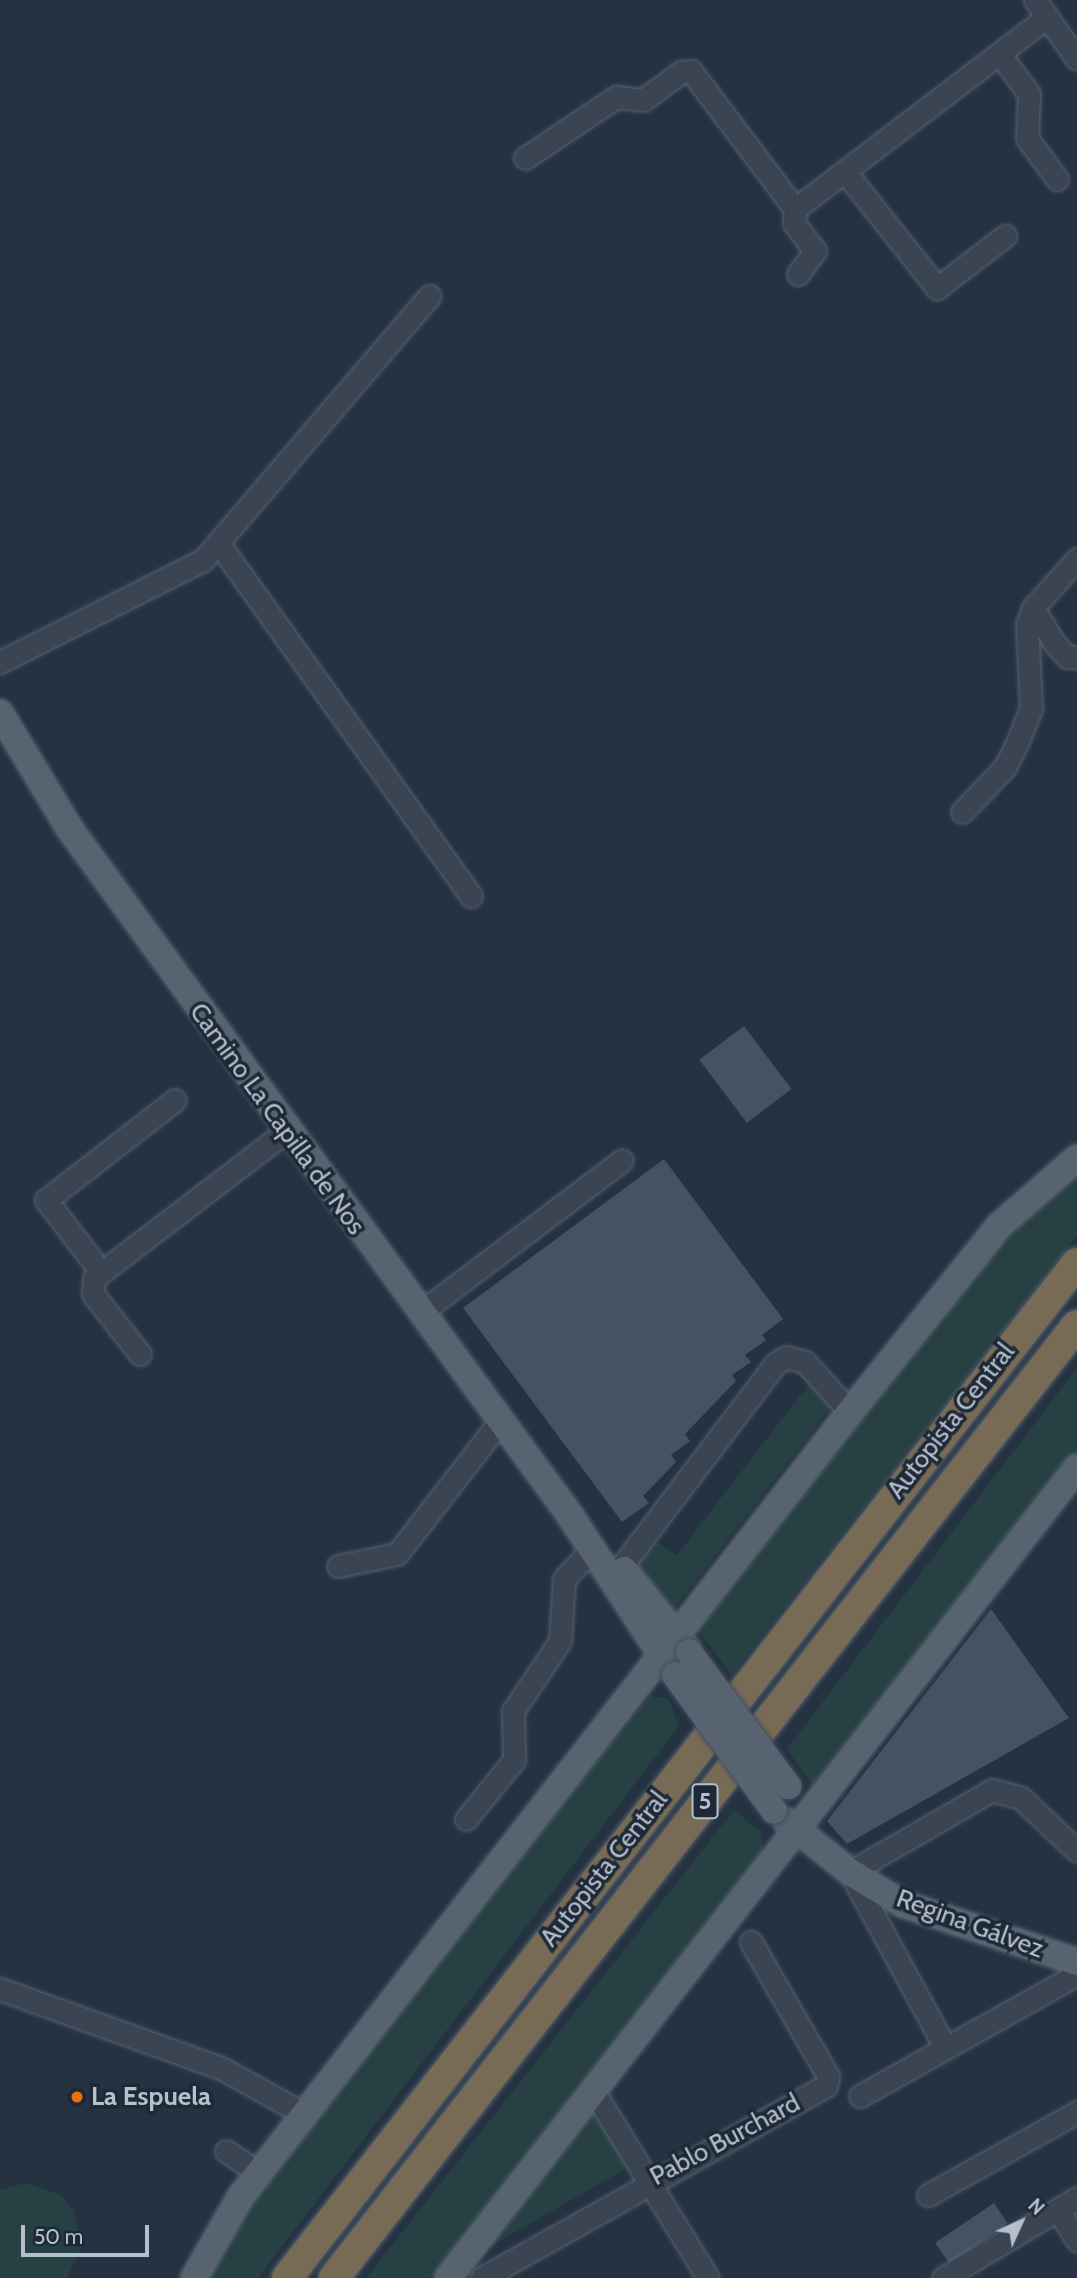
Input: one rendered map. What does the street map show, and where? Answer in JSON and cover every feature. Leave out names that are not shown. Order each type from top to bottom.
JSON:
[{"type":"highway","name":"Autopista Central","points":[[287,2278],[1077,1263]]},
{"type":"highway","name":"Autopista Central","points":[[334,2278],[1077,1325]]},
{"type":"main road","name":"Camino La Capilla de Nos","points":[[0,713],[68,828],[285,1132],[569,1514],[591,1550],[676,1654]]},
{"type":"main road","points":[[194,2278],[259,2172],[676,1654],[850,1412],[999,1226],[1077,1158]]},
{"type":"main road","points":[[448,2278],[800,1829],[1077,1468]]},
{"type":"main road","name":"Camino La Capilla de Nos","points":[[569,1514],[621,1567],[676,1654]]},
{"type":"main road","points":[[676,1654],[788,1786],[800,1829]]},
{"type":"main road","name":"Regina Gálvez","points":[[676,1654],[774,1811],[800,1829],[850,1872],[923,1911],[1077,1962]]},
{"type":"street","points":[[795,209],[846,173],[999,53],[1041,8],[1077,60]]},
{"type":"street","points":[[999,53],[1029,94],[1027,138],[1057,179]]},
{"type":"street","points":[[525,158],[616,97],[643,100],[681,72],[691,71],[795,209],[794,223],[815,251],[798,274]]},
{"type":"street","points":[[846,173],[937,288],[1005,236]]},
{"type":"street","points":[[0,662],[169,582],[219,544],[429,296]]},
{"type":"street","points":[[219,544],[471,896]]},
{"type":"street","points":[[962,813],[1006,767],[1031,709],[1027,625],[1033,608],[1077,559]]},
{"type":"street","points":[[1033,608],[1055,644],[1067,657],[1077,657]]},
{"type":"street","points":[[101,1272],[46,1200],[175,1100]]},
{"type":"street","points":[[140,1354],[93,1294],[101,1272],[285,1132]]},
{"type":"street","points":[[419,1313],[622,1160]]},
{"type":"street","points":[[621,1567],[781,1359],[805,1362],[850,1412]]},
{"type":"street","points":[[338,1566],[397,1554],[500,1421]]},
{"type":"street","points":[[466,1819],[514,1760],[513,1711],[560,1641],[564,1579],[591,1550]]},
{"type":"street","points":[[945,2048],[850,1872],[992,1790],[1021,1798],[1077,1851]]},
{"type":"street","name":"Pablo Burchard","points":[[481,2278],[652,2179],[829,2082],[751,1942]]},
{"type":"street","points":[[860,2096],[1077,1974]]},
{"type":"street","points":[[0,1989],[221,2068],[304,2114]]},
{"type":"street","points":[[594,2092],[652,2179],[708,2278]]},
{"type":"street","points":[[928,2195],[1077,2112]]},
{"type":"street","points":[[226,2151],[259,2172]]},
{"type":"street","points":[[943,2278],[1077,2198]]},
{"type":"street","points":[[1058,2210],[1077,2240]]},
{"type":"green space","points":[[1077,1174],[1077,1236],[732,1675],[697,1630],[960,1284]]},
{"type":"green space","points":[[797,1364],[834,1403],[673,1610],[636,1566],[655,1541],[677,1555],[809,1384],[791,1368]]},
{"type":"green space","points":[[1077,1368],[1077,1450],[812,1785],[787,1749]]},
{"type":"green space","points":[[650,1695],[669,1699],[679,1726],[258,2278],[207,2278],[253,2197]]},
{"type":"green space","points":[[734,1810],[761,1832],[764,1851],[580,2089],[431,2278],[366,2278]]},
{"type":"green space","points":[[595,2110],[627,2168],[486,2249]]},
{"type":"green space","points":[[26,2183],[61,2195],[74,2210],[82,2247],[67,2278],[0,2278],[0,2190]]},
{"type":"building","points":[[744,1026],[792,1089],[747,1123],[699,1060]]},
{"type":"building","points":[[664,1159],[783,1319],[762,1335],[766,1340],[745,1355],[751,1362],[732,1375],[736,1381],[685,1434],[690,1441],[671,1455],[676,1462],[643,1496],[649,1503],[622,1522],[463,1308]]},
{"type":"building","points":[[991,1609],[1069,1718],[847,1844],[827,1821]]},
{"type":"building","points":[[994,2203],[1008,2224],[949,2263],[935,2243]]},
{"type":"place","name":"La Espuela","points":[[77,2097]]}]
